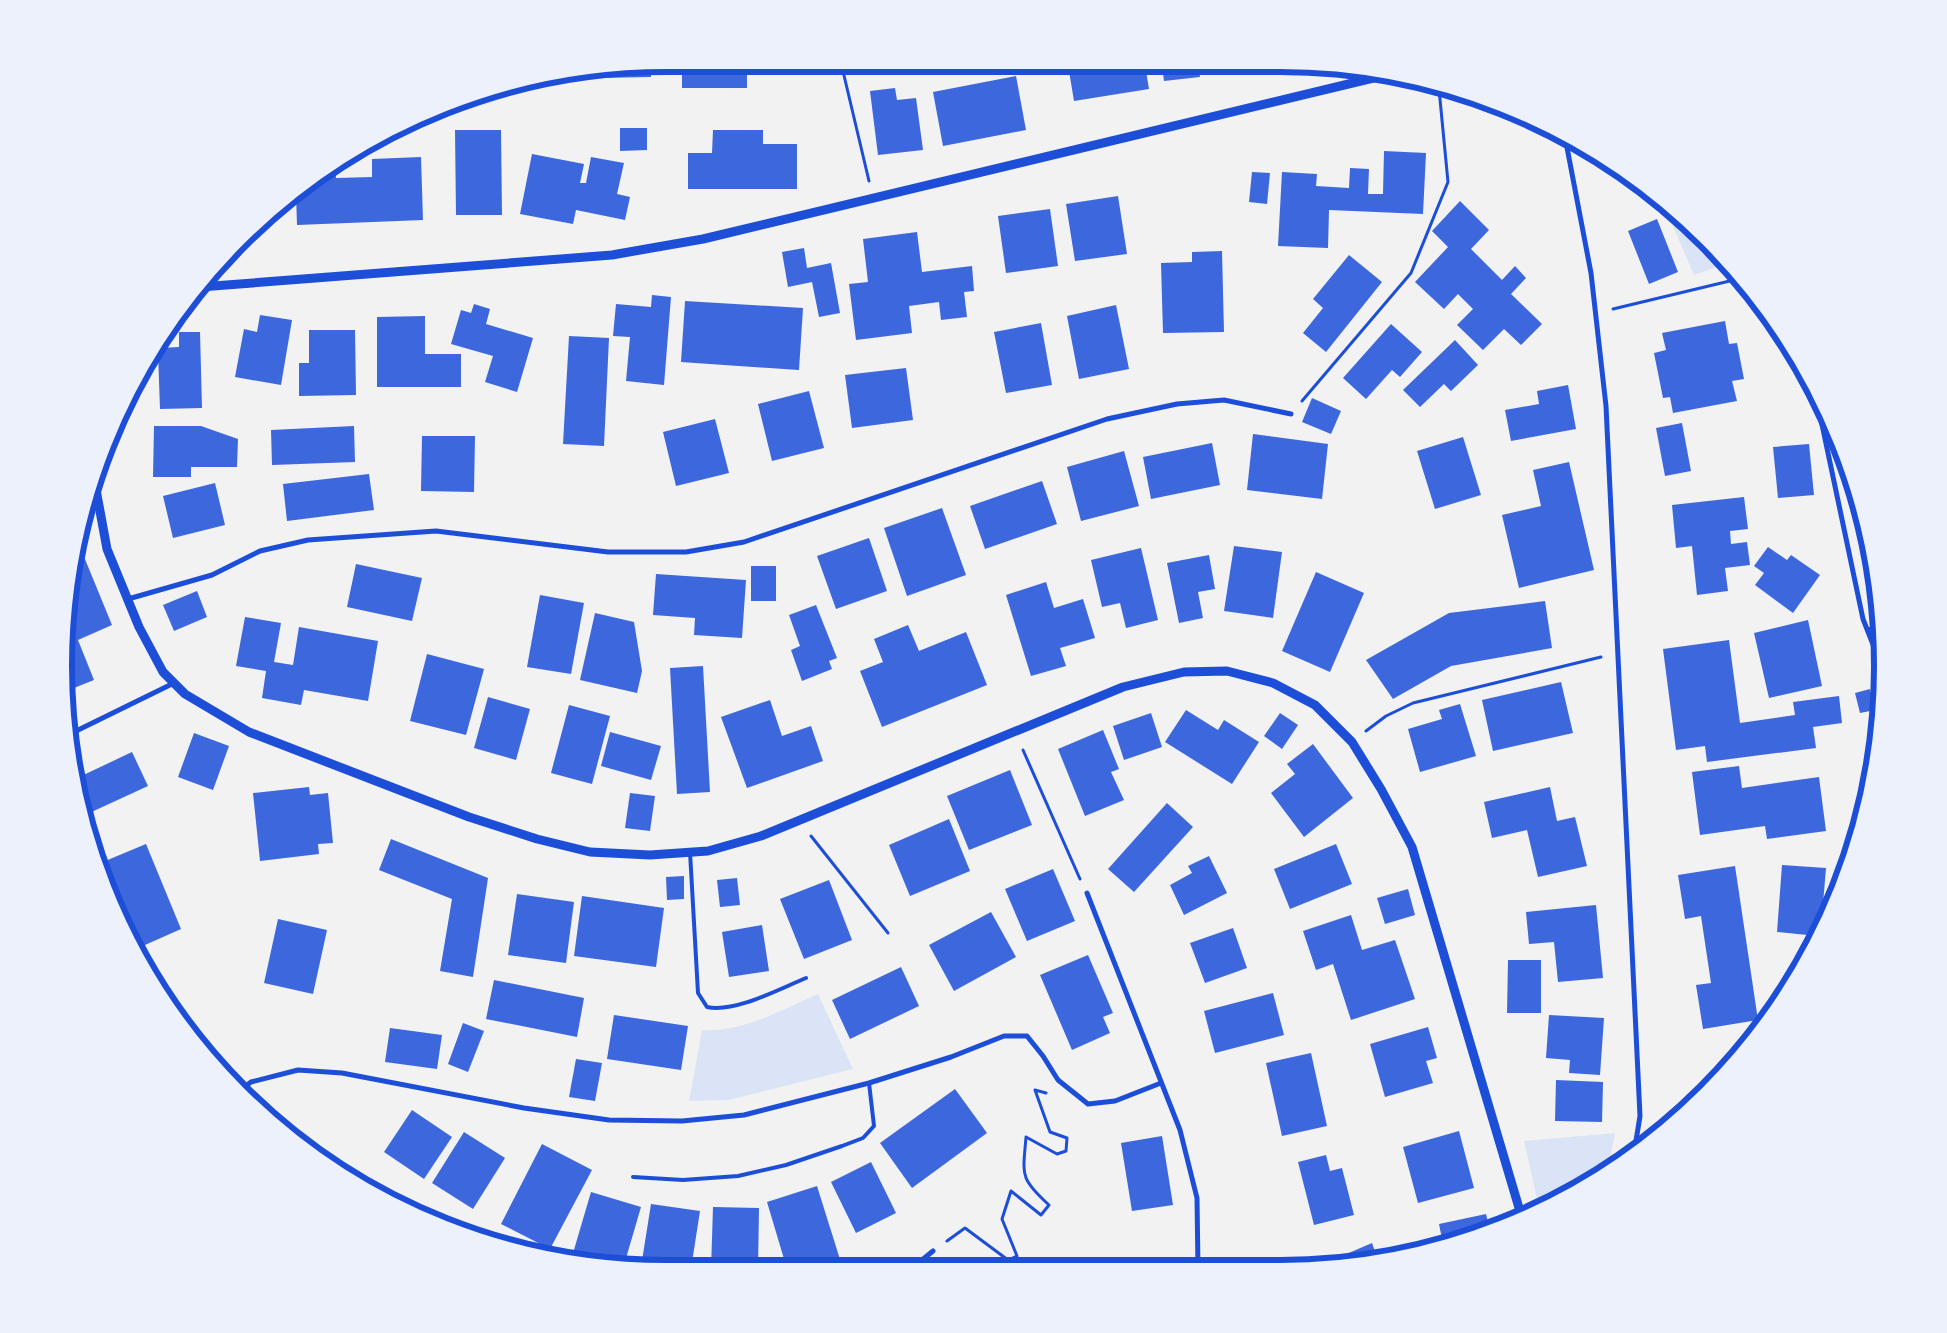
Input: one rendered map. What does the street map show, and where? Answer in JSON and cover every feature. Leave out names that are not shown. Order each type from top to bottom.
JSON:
[{"type":"street","points":[[211,286],[612,255],[703,239],[1367,79]]},
{"type":"street","points":[[1567,146],[1591,272],[1606,406],[1640,1116],[1634,1144]]},
{"type":"street","points":[[128,599],[212,575],[260,551],[308,540],[353,536],[436,531],[608,552],[686,552],[744,542],[1107,419],[1177,404],[1224,400],[1291,414]]},
{"type":"street","points":[[1821,422],[1844,536],[1867,630],[1873,646]]},
{"type":"street","points":[[98,498],[107,549],[139,627],[163,672],[185,694],[249,732],[494,825],[537,839],[590,852],[650,855],[708,851],[761,836],[800,822],[1123,687],[1184,672],[1227,671],[1273,683],[1315,705],[1352,742],[1381,789],[1412,847],[1520,1210]]},
{"type":"street","points":[[77,731],[174,683]]},
{"type":"street","points":[[1087,893],[1180,1130],[1197,1198],[1198,1260]]},
{"type":"street","points":[[245,1086],[251,1082],[298,1070],[342,1073],[609,1120],[682,1121],[744,1115],[869,1083],[951,1057],[996,1039],[1012,1036],[1027,1036],[1043,1056],[1058,1080],[1088,1104],[1115,1101],[1161,1083]]},
{"type":"street","points":[[922,1260],[933,1251]]},
{"type":"lane","points":[[1867,630],[1873,628]]},
{"type":"lane","points":[[690,852],[698,993],[707,1007],[718,1009],[759,998],[806,978]]},
{"type":"lane","points":[[633,1177],[683,1180],[738,1176],[786,1165],[863,1138],[874,1126],[869,1083]]},
{"type":"path","points":[[843,72],[874,199]]},
{"type":"path","points":[[1291,414],[1411,273],[1448,182],[1439,94]]},
{"type":"path","points":[[1596,313],[1732,281]]},
{"type":"path","points":[[1352,742],[1386,716],[1413,703],[1618,653]]},
{"type":"path","points":[[1015,732],[1087,893]]},
{"type":"path","points":[[800,822],[888,933]]},
{"type":"path","points":[[933,1251],[965,1228],[1008,1260],[1016,1256],[1002,1219],[1010,1191],[1041,1215],[1049,1205],[1030,1188],[1023,1173],[1026,1137],[1057,1154],[1066,1151],[1067,1138],[1050,1132],[1035,1090],[1052,1095]]},
{"type":"shaded area","points":[[1669,218],[1701,246],[1719,266],[1694,275]]},
{"type":"shaded area","points":[[818,994],[853,1069],[729,1100],[689,1101],[702,1030],[718,1030],[747,1024]]},
{"type":"shaded area","points":[[1615,1133],[1610,1161],[1577,1181],[1538,1201],[1524,1141]]},
{"type":"building","points":[[682,72],[747,72],[747,88],[682,88]]},
{"type":"building","points":[[1069,72],[1146,72],[1149,89],[1074,101]]},
{"type":"building","points":[[1163,72],[1199,72],[1200,77],[1164,81]]},
{"type":"building","points":[[651,73],[651,77],[599,78],[628,74]]},
{"type":"building","points":[[1016,76],[1026,130],[943,146],[933,92]]},
{"type":"building","points":[[895,88],[897,100],[916,98],[923,150],[878,155],[870,91]]},
{"type":"building","points":[[620,128],[647,128],[647,150],[620,151]]},
{"type":"building","points":[[455,130],[501,130],[502,215],[456,215]]},
{"type":"building","points":[[713,130],[763,130],[763,144],[797,144],[797,189],[688,189],[688,153],[712,153]]},
{"type":"building","points":[[1384,151],[1426,153],[1423,214],[1329,210],[1328,248],[1278,246],[1282,172],[1317,174],[1316,186],[1349,188],[1350,168],[1369,169],[1368,194],[1383,194]]},
{"type":"building","points":[[532,154],[584,164],[580,183],[586,183],[591,157],[624,163],[617,194],[630,197],[625,220],[576,210],[573,224],[520,214]]},
{"type":"building","points":[[421,157],[423,220],[297,225],[296,202],[336,173],[336,178],[372,177],[372,159]]},
{"type":"building","points":[[1252,172],[1270,173],[1267,204],[1249,202]]},
{"type":"building","points":[[1118,196],[1127,254],[1075,261],[1066,204]]},
{"type":"building","points":[[1460,201],[1489,230],[1471,249],[1502,280],[1515,266],[1526,278],[1511,294],[1542,324],[1521,345],[1504,329],[1483,350],[1457,325],[1473,309],[1458,294],[1444,309],[1415,282],[1448,247],[1432,231]]},
{"type":"building","points":[[1050,209],[1058,266],[1006,273],[998,216]]},
{"type":"building","points":[[1657,219],[1678,272],[1649,284],[1628,231]]},
{"type":"building","points":[[917,232],[922,272],[972,266],[974,291],[964,292],[967,317],[941,320],[939,302],[909,306],[912,333],[856,340],[849,284],[868,282],[863,239]]},
{"type":"building","points":[[804,248],[807,268],[831,263],[840,313],[819,317],[812,282],[788,287],[782,252]]},
{"type":"building","points":[[1222,251],[1224,332],[1163,333],[1161,263],[1192,262],[1192,252]]},
{"type":"building","points":[[1349,255],[1382,282],[1326,352],[1303,333],[1323,308],[1313,299]]},
{"type":"building","points":[[652,295],[671,297],[664,385],[626,381],[630,337],[613,336],[616,304],[651,307]]},
{"type":"building","points":[[685,301],[803,308],[799,370],[681,362]]},
{"type":"building","points":[[474,304],[490,309],[486,324],[533,338],[517,392],[485,382],[493,356],[451,344],[461,310],[471,313]]},
{"type":"building","points":[[1116,305],[1129,369],[1079,379],[1067,316]]},
{"type":"building","points":[[260,315],[292,320],[281,385],[235,377],[244,329],[257,332]]},
{"type":"building","points":[[425,316],[425,354],[461,354],[461,387],[377,387],[377,317]]},
{"type":"building","points":[[1725,321],[1729,344],[1737,343],[1744,379],[1732,381],[1737,401],[1673,413],[1670,397],[1663,398],[1654,353],[1666,350],[1662,333]]},
{"type":"building","points":[[1041,323],[1052,385],[1006,393],[994,332]]},
{"type":"building","points":[[1391,324],[1422,352],[1400,377],[1392,370],[1366,399],[1343,378]]},
{"type":"building","points":[[309,330],[355,330],[356,395],[299,396],[299,363],[309,363]]},
{"type":"building","points":[[179,332],[200,332],[202,408],[160,409],[158,359],[166,348],[179,347]]},
{"type":"building","points":[[569,336],[609,338],[604,446],[563,444]]},
{"type":"building","points":[[1455,340],[1478,365],[1451,391],[1444,384],[1420,407],[1403,390]]},
{"type":"building","points":[[906,368],[913,420],[852,428],[845,375]]},
{"type":"building","points":[[1568,385],[1576,429],[1511,441],[1505,410],[1539,404],[1537,391]]},
{"type":"building","points":[[809,391],[824,448],[772,461],[758,404]]},
{"type":"building","points":[[1312,398],[1341,411],[1331,434],[1302,422]]},
{"type":"building","points":[[715,419],[729,473],[676,486],[663,432]]},
{"type":"building","points":[[1682,423],[1691,471],[1665,476],[1656,428]]},
{"type":"building","points":[[154,426],[201,426],[238,439],[237,467],[191,467],[191,477],[153,477]]},
{"type":"building","points":[[354,426],[355,462],[272,465],[271,430]]},
{"type":"building","points":[[1253,434],[1328,444],[1322,499],[1247,490]]},
{"type":"building","points":[[422,436],[475,436],[474,492],[421,491]]},
{"type":"building","points":[[1463,437],[1481,495],[1435,509],[1417,451]]},
{"type":"building","points":[[1212,443],[1220,485],[1151,499],[1143,457]]},
{"type":"building","points":[[1809,444],[1814,495],[1778,498],[1773,447]]},
{"type":"building","points":[[1124,451],[1139,506],[1081,521],[1067,467]]},
{"type":"building","points":[[1569,462],[1594,570],[1519,588],[1502,515],[1541,506],[1533,470]]},
{"type":"building","points":[[369,474],[374,510],[287,521],[283,484]]},
{"type":"building","points":[[1042,481],[1057,524],[985,549],[970,506]]},
{"type":"building","points":[[215,483],[225,525],[173,538],[163,496]]},
{"type":"building","points":[[1744,497],[1748,529],[1730,531],[1731,544],[1747,542],[1750,565],[1725,568],[1728,591],[1697,595],[1692,546],[1676,548],[1672,505]]},
{"type":"building","points":[[942,508],[966,575],[907,596],[884,528]]},
{"type":"building","points":[[869,538],[887,591],[836,609],[817,556]]},
{"type":"building","points":[[1234,546],[1282,552],[1273,618],[1224,611]]},
{"type":"building","points":[[1768,547],[1787,560],[1791,555],[1820,575],[1793,613],[1755,585],[1764,573],[1754,566]]},
{"type":"building","points":[[1141,548],[1158,620],[1126,628],[1120,603],[1102,607],[1091,560]]},
{"type":"building","points":[[83,555],[112,625],[78,640],[94,680],[73,688],[74,628]]},
{"type":"building","points":[[1209,555],[1215,589],[1198,592],[1203,618],[1179,623],[1167,563]]},
{"type":"building","points":[[356,564],[422,578],[412,621],[347,607]]},
{"type":"building","points":[[751,566],[776,566],[776,601],[751,601]]},
{"type":"building","points":[[1316,572],[1364,593],[1330,672],[1282,651]]},
{"type":"building","points":[[656,574],[746,580],[742,638],[694,635],[695,618],[653,615]]},
{"type":"building","points":[[1046,582],[1054,608],[1083,599],[1095,638],[1060,648],[1066,666],[1031,676],[1006,595]]},
{"type":"building","points":[[197,591],[207,617],[174,631],[163,605]]},
{"type":"building","points":[[540,595],[584,603],[571,674],[527,667]]},
{"type":"building","points":[[1545,601],[1552,648],[1451,666],[1393,699],[1366,660],[1449,613]]},
{"type":"building","points":[[816,605],[837,658],[829,661],[832,669],[802,681],[791,650],[800,646],[789,615]]},
{"type":"building","points":[[595,613],[634,622],[642,671],[637,693],[580,680]]},
{"type":"building","points":[[245,617],[281,623],[274,662],[293,665],[299,627],[378,641],[368,701],[304,690],[301,705],[262,698],[266,671],[236,666]]},
{"type":"building","points":[[1808,620],[1822,686],[1769,698],[1754,633]]},
{"type":"building","points":[[908,625],[919,651],[966,632],[987,685],[882,727],[860,671],[883,662],[874,639]]},
{"type":"building","points":[[1729,640],[1740,723],[1795,715],[1793,702],[1839,696],[1842,723],[1813,727],[1816,748],[1707,762],[1705,746],[1676,750],[1663,649]]},
{"type":"building","points":[[427,654],[484,669],[466,735],[410,721]]},
{"type":"building","points":[[703,666],[710,792],[677,794],[670,668]]},
{"type":"building","points":[[1561,682],[1573,733],[1493,751],[1482,700]]},
{"type":"building","points":[[1870,689],[1873,702],[1872,711],[1860,713],[1855,693]]},
{"type":"building","points":[[488,697],[530,709],[516,760],[474,748]]},
{"type":"building","points":[[770,700],[782,736],[811,726],[823,761],[747,788],[721,717]]},
{"type":"building","points":[[1460,704],[1476,756],[1420,772],[1408,729],[1442,719],[1439,710]]},
{"type":"building","points":[[569,705],[610,716],[592,784],[551,773]]},
{"type":"building","points":[[1186,710],[1218,730],[1224,720],[1259,742],[1232,784],[1165,742]]},
{"type":"building","points":[[1151,713],[1162,747],[1124,760],[1113,726]]},
{"type":"building","points":[[1280,713],[1298,725],[1282,749],[1264,736]]},
{"type":"building","points":[[1103,730],[1119,769],[1111,772],[1124,800],[1085,816],[1058,749]]},
{"type":"building","points":[[610,732],[661,746],[651,780],[601,766]]},
{"type":"building","points":[[194,733],[229,746],[213,790],[178,777]]},
{"type":"building","points":[[1313,744],[1353,798],[1304,837],[1271,793],[1295,774],[1287,764]]},
{"type":"building","points":[[132,752],[148,786],[91,812],[83,775]]},
{"type":"building","points":[[1739,766],[1742,788],[1819,777],[1826,831],[1767,839],[1765,826],[1700,835],[1692,772]]},
{"type":"building","points":[[1010,770],[1032,825],[969,850],[947,796]]},
{"type":"building","points":[[309,787],[310,795],[328,793],[333,843],[318,844],[319,854],[260,861],[253,793]]},
{"type":"building","points":[[1550,787],[1557,821],[1575,817],[1587,866],[1538,877],[1527,830],[1492,838],[1484,802]]},
{"type":"building","points":[[630,793],[655,796],[650,831],[625,828]]},
{"type":"building","points":[[1167,803],[1193,827],[1134,892],[1108,869]]},
{"type":"building","points":[[949,819],[970,871],[910,896],[889,845]]},
{"type":"building","points":[[391,839],[488,878],[473,977],[440,971],[452,899],[379,870]]},
{"type":"building","points":[[146,844],[181,929],[143,946],[118,894],[105,861]]},
{"type":"building","points":[[1336,844],[1352,884],[1290,909],[1274,869]]},
{"type":"building","points":[[1209,856],[1227,893],[1184,915],[1170,885],[1192,873],[1188,866]]},
{"type":"building","points":[[1782,865],[1826,868],[1823,908],[1810,935],[1777,932]]},
{"type":"building","points":[[1735,866],[1758,1020],[1703,1029],[1696,985],[1711,983],[1701,916],[1685,919],[1678,875]]},
{"type":"building","points":[[1053,869],[1075,921],[1027,941],[1005,889]]},
{"type":"building","points":[[684,876],[684,899],[667,900],[666,877]]},
{"type":"building","points":[[737,878],[740,905],[720,907],[717,880]]},
{"type":"building","points":[[829,880],[852,940],[804,959],[780,899]]},
{"type":"building","points":[[1408,889],[1415,915],[1385,924],[1377,898]]},
{"type":"building","points":[[517,894],[574,902],[566,963],[508,955]]},
{"type":"building","points":[[582,896],[664,908],[656,967],[574,956]]},
{"type":"building","points":[[1596,905],[1603,978],[1558,982],[1554,942],[1529,944],[1526,912]]},
{"type":"building","points":[[991,912],[1016,957],[954,991],[929,945]]},
{"type":"building","points":[[1351,915],[1362,950],[1395,940],[1415,999],[1351,1020],[1333,964],[1316,970],[1303,931]]},
{"type":"building","points":[[278,919],[327,930],[313,994],[264,983]]},
{"type":"building","points":[[762,925],[769,971],[729,977],[722,932]]},
{"type":"building","points":[[1233,928],[1247,968],[1205,983],[1190,943]]},
{"type":"building","points":[[1088,955],[1113,1013],[1103,1017],[1110,1033],[1072,1050],[1040,975]]},
{"type":"building","points":[[1508,960],[1541,960],[1541,1013],[1507,1013]]},
{"type":"building","points":[[901,967],[919,1006],[850,1039],[832,1000]]},
{"type":"building","points":[[494,980],[584,998],[577,1037],[486,1019]]},
{"type":"building","points":[[1273,993],[1284,1035],[1215,1053],[1204,1011]]},
{"type":"building","points":[[614,1015],[688,1026],[681,1070],[607,1059]]},
{"type":"building","points":[[1549,1015],[1604,1018],[1600,1075],[1569,1073],[1570,1060],[1546,1058]]},
{"type":"building","points":[[463,1023],[484,1031],[468,1072],[448,1064]]},
{"type":"building","points":[[1428,1027],[1437,1058],[1426,1061],[1433,1083],[1385,1097],[1370,1044]]},
{"type":"building","points":[[390,1028],[442,1035],[437,1069],[385,1062]]},
{"type":"building","points":[[1311,1053],[1327,1126],[1282,1136],[1266,1063]]},
{"type":"building","points":[[576,1059],[602,1063],[595,1101],[569,1097]]},
{"type":"building","points":[[1556,1080],[1603,1082],[1602,1122],[1555,1121]]},
{"type":"building","points":[[955,1089],[987,1133],[912,1188],[880,1143]]},
{"type":"building","points":[[412,1110],[452,1137],[424,1179],[384,1152]]},
{"type":"building","points":[[1459,1131],[1474,1188],[1418,1203],[1403,1147]]},
{"type":"building","points":[[464,1132],[505,1158],[473,1209],[432,1183]]},
{"type":"building","points":[[1162,1136],[1173,1205],[1132,1211],[1121,1143]]},
{"type":"building","points":[[542,1144],[592,1170],[550,1249],[501,1224]]},
{"type":"building","points":[[1326,1155],[1330,1171],[1342,1168],[1354,1215],[1314,1225],[1298,1162]]},
{"type":"building","points":[[871,1162],[896,1213],[856,1233],[831,1182]]},
{"type":"building","points":[[817,1186],[840,1260],[784,1260],[767,1202]]},
{"type":"building","points":[[591,1192],[641,1207],[626,1259],[573,1253]]},
{"type":"building","points":[[651,1204],[700,1211],[692,1260],[642,1259]]},
{"type":"building","points":[[713,1207],[759,1208],[758,1260],[711,1260]]},
{"type":"building","points":[[1486,1214],[1488,1223],[1442,1238],[1439,1224]]},
{"type":"building","points":[[1372,1243],[1375,1252],[1358,1255],[1340,1257]]}]
